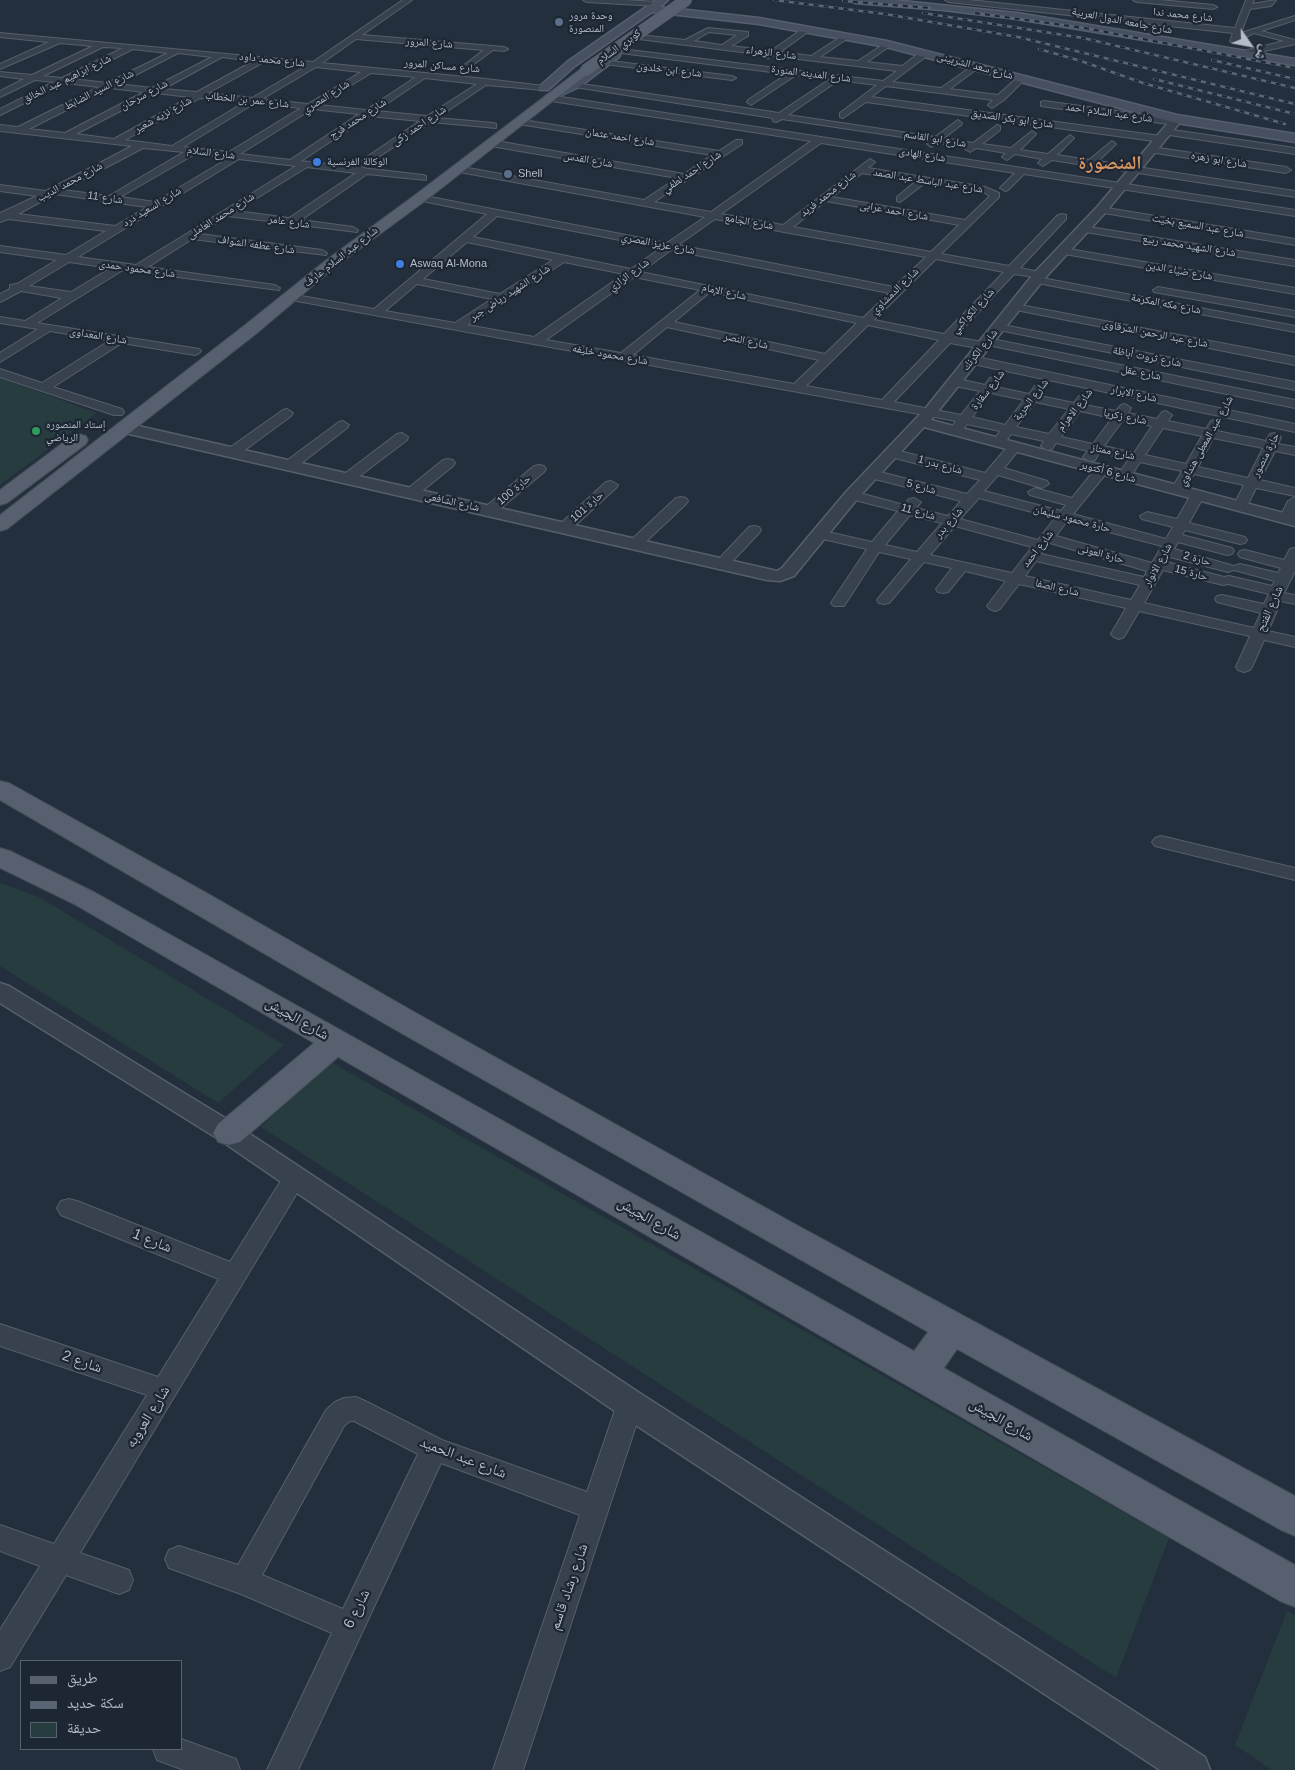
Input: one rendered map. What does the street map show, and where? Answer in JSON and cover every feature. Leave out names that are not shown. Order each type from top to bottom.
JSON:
[{"type":"main road","name":"كوبري السلام","points":[[577,68],[686,0]]},
{"type":"main road","name":"شارع عبد السلام عارف","points":[[0,526],[337,259],[420,198],[519,121],[550,87],[575,85],[639,37],[675,6],[691,0]]},
{"type":"main road","name":"شارع جامعه الدول العربية","points":[[855,0],[950,2],[1194,36],[1230,51],[1295,62]]},
{"type":"main road","name":"شارع سعد الشربينى","points":[[658,4],[845,36],[925,53],[1057,89],[1166,132],[1206,125],[1295,138]]},
{"type":"main road","name":"شارع عبد السلام عارف","points":[[259,300],[493,126],[577,68],[658,4]]},
{"type":"main road","name":"كوبري السلام","points":[[550,87],[675,6]]},
{"type":"main road","points":[[577,68],[602,65]]},
{"type":"main road","points":[[180,363],[202,346]]},
{"type":"main road","points":[[0,499],[134,400]]},
{"type":"main road","points":[[0,790],[195,899],[405,1021],[1295,1517]]},
{"type":"main road","name":"شارع الجيش","points":[[0,857],[84,898],[1295,1587]]},
{"type":"main road","points":[[229,1133],[336,1041]]},
{"type":"main road","points":[[919,1373],[952,1327]]},
{"type":"street","points":[[173,148],[315,64],[408,0]]},
{"type":"street","points":[[587,0],[658,4]]},
{"type":"street","points":[[642,0],[658,4]]},
{"type":"street","points":[[1137,0],[1188,2],[1213,7]]},
{"type":"street","points":[[1194,36],[1219,0]]},
{"type":"street","points":[[1230,51],[1249,4],[1264,5],[1272,0]]},
{"type":"street","points":[[1169,33],[1188,2]]},
{"type":"street","points":[[1074,4],[1066,18],[1169,33],[1194,36],[1240,26]]},
{"type":"street","points":[[1233,20],[1240,26],[1252,31],[1295,42]]},
{"type":"street","points":[[1234,39],[1252,31],[1292,20]]},
{"type":"street","points":[[686,43],[706,30],[745,34],[724,47]]},
{"type":"street","points":[[722,85],[808,30]]},
{"type":"street","name":"شارع محمد داود","points":[[0,36],[60,40],[550,87]]},
{"type":"street","points":[[813,58],[845,36]]},
{"type":"street","name":"شارع الزهراء","points":[[639,37],[903,69]]},
{"type":"street","name":"شارع المرور","points":[[354,38],[504,49]]},
{"type":"street","points":[[0,67],[60,40]]},
{"type":"street","points":[[1247,53],[1295,42]]},
{"type":"street","points":[[0,94],[103,44]]},
{"type":"street","points":[[859,64],[888,44]]},
{"type":"street","name":"شارع ابراهيم عبد الخالق","points":[[0,112],[133,47]]},
{"type":"street","points":[[466,68],[491,48]]},
{"type":"street","name":"شارع السيد الضابط","points":[[8,139],[177,51]]},
{"type":"street","name":"شارع المدينه المنورة","points":[[621,51],[1000,98]]},
{"type":"street","points":[[843,115],[925,53]]},
{"type":"street","points":[[1276,58],[1295,54]]},
{"type":"street","name":"شارع سرحان","points":[[66,136],[221,55]]},
{"type":"street","points":[[328,55],[338,56]]},
{"type":"street","name":"شارع نزيه شعير","points":[[115,142],[263,59]]},
{"type":"street","name":"شارع محمد فرج","points":[[291,163],[437,65]]},
{"type":"street","name":"شارع ابن خلدون","points":[[602,65],[732,78]]},
{"type":"street","points":[[943,91],[975,66]]},
{"type":"street","name":"شارع مساكن المرور","points":[[456,67],[475,69]]},
{"type":"street","name":"شارع المصري","points":[[235,156],[370,70]]},
{"type":"street","points":[[729,126],[795,72]]},
{"type":"street","name":"شارع عمر بن الخطاب","points":[[0,74],[493,126]]},
{"type":"street","points":[[760,130],[836,78]]},
{"type":"street","points":[[982,115],[1021,79]]},
{"type":"street","name":"شارع احمد زكى","points":[[353,170],[486,81]]},
{"type":"street","name":"شارع ابو القاسم","points":[[575,85],[718,106],[752,107],[781,116],[1134,170],[1175,165],[1244,175],[1280,177],[1295,194]]},
{"type":"street","name":"شارع الهادى","points":[[550,87],[594,105],[1295,213]]},
{"type":"street","points":[[1032,121],[1047,107],[1040,101],[1057,89]]},
{"type":"street","points":[[594,105],[619,92]]},
{"type":"street","points":[[624,110],[649,96]]},
{"type":"street","name":"شارع ابو بكر الصديق","points":[[864,99],[1089,129],[1166,132]]},
{"type":"street","points":[[658,115],[682,101]]},
{"type":"street","name":"شارع عبد السلام احمد","points":[[1044,104],[1105,112],[1166,132]]},
{"type":"street","points":[[695,121],[718,106]]},
{"type":"street","points":[[1089,129],[1105,112]]},
{"type":"street","points":[[800,137],[833,114]]},
{"type":"street","name":"شارع احمد عثمان","points":[[519,121],[721,154]]},
{"type":"street","points":[[839,143],[871,121]]},
{"type":"street","points":[[873,148],[908,122]]},
{"type":"street","points":[[917,154],[958,124]]},
{"type":"street","points":[[1175,165],[1206,125]]},
{"type":"street","name":"شارع السلام","points":[[0,128],[423,178]]},
{"type":"street","points":[[956,160],[997,128]]},
{"type":"street","points":[[1220,140],[1231,129]]},
{"type":"street","points":[[1166,132],[1295,151]]},
{"type":"street","name":"شارع ابو زهره","points":[[1166,132],[1175,165],[1244,175],[1280,177]]},
{"type":"street","name":"شارع الكرنك","points":[[780,576],[788,572],[852,495],[926,417],[998,327],[1063,251],[1110,204],[1121,186],[1166,132]]},
{"type":"street","points":[[1187,196],[1236,143],[1250,132]]},
{"type":"street","points":[[996,167],[1032,134]]},
{"type":"street","points":[[1221,201],[1279,136]]},
{"type":"street","points":[[1000,191],[1049,157],[1070,138]]},
{"type":"street","name":"شارع الرازي","points":[[537,341],[819,140]]},
{"type":"street","name":"شارع احمد لطفي","points":[[646,203],[739,142]]},
{"type":"street","name":"شارع القدس","points":[[491,143],[685,177]]},
{"type":"street","points":[[1075,179],[1112,144]]},
{"type":"street","name":"شارع محمد الديب","points":[[2,216],[141,145]]},
{"type":"street","points":[[110,199],[193,151]]},
{"type":"street","name":"شارع السعيد ذرد","points":[[0,299],[235,156]]},
{"type":"street","name":"شارع محمد فريد","points":[[784,229],[872,160]]},
{"type":"street","name":"شارع محمد العاملى","points":[[137,269],[305,164]]},
{"type":"street","name":"شارع الجامع","points":[[457,169],[932,256],[1044,274]]},
{"type":"street","name":"شارع عبد الباسط عبد الصمد","points":[[860,170],[1000,191]]},
{"type":"street","points":[[291,222],[365,171]]},
{"type":"street","points":[[1256,207],[1280,177]]},
{"type":"street","points":[[900,199],[923,180]]},
{"type":"street","name":"شارع 11","points":[[0,188],[51,192],[156,205]]},
{"type":"street","name":"شارع الدمشاوي","points":[[796,389],[1000,191]]},
{"type":"street","name":"شارع عزيز المصري","points":[[420,198],[896,290]]},
{"type":"street","name":"شارع احمد عرابى","points":[[823,198],[966,223]]},
{"type":"street","name":"شارع عبد السميع بخيت","points":[[1110,204],[1194,226],[1293,242]]},
{"type":"street","points":[[376,313],[496,212]]},
{"type":"street","name":"شارع عامر","points":[[226,213],[353,230]]},
{"type":"street","points":[[2,216],[114,229]]},
{"type":"street","name":"شارع الكواكبي","points":[[885,404],[1062,217]]},
{"type":"street","points":[[1185,236],[1194,226]]},
{"type":"street","name":"شارع الشهيد محمد ربيع","points":[[1084,229],[1188,259],[1226,252],[1295,263]]},
{"type":"street","points":[[1226,252],[1240,233]]},
{"type":"street","name":"شارع عطفه الشواف","points":[[190,236],[322,253]]},
{"type":"street","name":"شارع الإمام","points":[[465,238],[864,321],[985,344]]},
{"type":"street","points":[[1284,251],[1293,242]]},
{"type":"street","name":"شارع محمود حمدى","points":[[0,249],[275,288]]},
{"type":"street","name":"شارع ضياء الدين","points":[[1063,251],[1188,259],[1295,291]]},
{"type":"street","name":"شارع الشهيد رياض جبر","points":[[531,264],[546,254]]},
{"type":"street","name":"شارع الشهيد رياض جبر","points":[[457,327],[563,258]]},
{"type":"street","points":[[1156,307],[1188,259]]},
{"type":"street","points":[[27,324],[121,266]]},
{"type":"street","name":"شارع مكه المكرمة","points":[[1044,274],[1156,307],[1295,329]]},
{"type":"street","points":[[415,280],[501,298]]},
{"type":"street","name":"شارع الشهيد رياض جبر","points":[[484,294],[500,284]]},
{"type":"street","points":[[0,285],[73,296]]},
{"type":"street","points":[[623,357],[709,288]]},
{"type":"street","points":[[1148,288],[1295,314]]},
{"type":"street","name":"شارع محمود خليفه","points":[[290,297],[885,404],[926,417]]},
{"type":"street","name":"شارع عبد الرحمن الشرقاوى","points":[[1015,307],[1135,338],[1291,350]]},
{"type":"street","name":"شارع المعداوى","points":[[0,320],[120,339],[202,346]]},
{"type":"street","name":"شارع النصر","points":[[665,323],[827,358]]},
{"type":"street","name":"شارع ثروت أباظة","points":[[998,327],[1135,338],[1274,382],[1295,386]]},
{"type":"street","points":[[0,358],[48,328]]},
{"type":"street","points":[[43,388],[120,339]]},
{"type":"street","name":"شارع عقل","points":[[985,344],[1020,348],[1294,404]]},
{"type":"street","name":"شارع سقارة","points":[[959,425],[1020,348]]},
{"type":"street","points":[[1274,382],[1291,350]]},
{"type":"street","name":"شارع الحرية","points":[[997,442],[1064,357]]},
{"type":"street","name":"شارع الابرار","points":[[972,360],[1295,428]]},
{"type":"street","name":"شارع الاهرام","points":[[1040,454],[1109,366]]},
{"type":"street","points":[[0,373],[118,412]]},
{"type":"street","points":[[1083,465],[1149,374]]},
{"type":"street","name":"شارع زكريا","points":[[954,382],[1295,452]]},
{"type":"street","points":[[1124,476],[1188,382]]},
{"type":"street","name":"شارع عبد المعطى هنداوي","points":[[1178,490],[1233,391]]},
{"type":"street","name":"حارة منصور","points":[[1240,507],[1281,425],[1294,404]]},
{"type":"street","points":[[233,452],[287,413]]},
{"type":"street","name":"شارع 6 أكتوبر","points":[[926,417],[959,425],[997,442],[1291,520]]},
{"type":"street","points":[[290,465],[343,424]]},
{"type":"street","name":"شارع ممتاز","points":[[959,425],[1008,429],[1295,492]]},
{"type":"street","name":"شارع الشافعى","points":[[124,428],[721,565],[780,576]]},
{"type":"street","points":[[348,478],[402,437]]},
{"type":"street","name":"شارع بدر","points":[[884,600],[1015,447]]},
{"type":"street","name":"شارع بدر 1","points":[[892,453],[992,474],[1038,488],[1075,503]]},
{"type":"street","points":[[411,493],[448,463]]},
{"type":"street","name":"حارة 100","points":[[489,511],[539,469]]},
{"type":"street","name":"شارع احمد","points":[[995,606],[1040,546],[1102,470]]},
{"type":"street","name":"شارع 5","points":[[872,474],[972,496]]},
{"type":"street","name":"حارة 101","points":[[564,528],[611,485]]},
{"type":"street","name":"شارع 11","points":[[852,495],[912,504],[951,521],[1040,546],[1148,582]]},
{"type":"street","name":"حارة محمود سليمان","points":[[972,496],[1064,516],[1168,548]]},
{"type":"street","name":"شارع الانوار","points":[[1119,634],[1197,496]]},
{"type":"street","points":[[634,545],[681,501]]},
{"type":"street","points":[[1291,520],[1295,501]]},
{"type":"street","points":[[839,603],[876,546],[912,504]]},
{"type":"street","points":[[1147,516],[1168,548]]},
{"type":"street","points":[[721,565],[754,530]]},
{"type":"street","name":"شارع الصفا","points":[[819,534],[1295,642]]},
{"type":"street","points":[[1168,548],[1240,540]]},
{"type":"street","name":"حارة العونى","points":[[1040,546],[1168,548]]},
{"type":"street","points":[[1168,548],[1227,551]]},
{"type":"street","name":"حارة 15","points":[[1168,548],[1233,570]]},
{"type":"street","points":[[943,589],[962,566]]},
{"type":"street","points":[[1233,570],[1286,575]]},
{"type":"street","points":[[1233,570],[1286,575]]},
{"type":"street","points":[[1286,575],[1295,600]]},
{"type":"street","name":"شارع الفتح","points":[[1244,667],[1286,575]]},
{"type":"street","points":[[1222,599],[1269,610]]},
{"type":"street","points":[[1162,842],[1295,874]]},
{"type":"street","points":[[0,992],[229,1133],[630,1404],[1192,1770]]},
{"type":"street","name":"شارع العروبه","points":[[0,1657],[295,1177]]},
{"type":"street","name":"شارع 1","points":[[69,1208],[235,1275]]},
{"type":"street","name":"شارع 2","points":[[0,1334],[164,1390]]},
{"type":"street","name":"شارع رشاد قاسم","points":[[508,1770],[630,1404]]},
{"type":"street","name":"شارع عبد الحميد","points":[[335,1418],[344,1410],[356,1409],[434,1450],[596,1508]]},
{"type":"street","points":[[244,1581],[335,1418]]},
{"type":"street","name":"شارع 6","points":[[282,1770],[434,1450]]},
{"type":"street","points":[[0,1538],[119,1580]]},
{"type":"street","points":[[179,1559],[244,1581],[349,1626]]},
{"type":"street","points":[[171,1750],[225,1770]]},
{"type":"green space","name":"إستاد المنصوره الرياضي","points":[[0,378],[97,413],[0,485]]},
{"type":"green space","points":[[0,883],[39,897],[284,1045],[218,1103],[0,966]]},
{"type":"green space","points":[[329,1061],[1169,1538],[1116,1678],[261,1127]]},
{"type":"green space","points":[[1287,1611],[1295,1615],[1295,1770],[1272,1770],[1235,1745]]},
{"type":"railway","points":[[774,0],[885,14],[1018,37],[1295,104]]},
{"type":"railway","points":[[843,1],[930,8]]},
{"type":"railway","points":[[923,13],[1083,38],[1295,88]]},
{"type":"railway","points":[[975,13],[1085,28],[1295,68]]},
{"type":"railway","points":[[1039,49],[1081,61],[1143,83],[1285,124]]},
{"type":"railway","points":[[1212,60],[1295,79]]},
{"type":"railway","points":[[1154,79],[1295,114]]},
{"type":"place","name":"وحدة مرور المنصورة","points":[[559,22]]},
{"type":"place","name":"الوكالة الفرنسية","points":[[317,162]]},
{"type":"place","name":"Shell","points":[[508,174]]},
{"type":"place","name":"Aswaq Al-Mona","points":[[400,264]]},
{"type":"place","name":"إستاد المنصوره الرياضي","points":[[36,431]]},
{"type":"district","name":"المنصورة","points":[[1110,164]]}]
